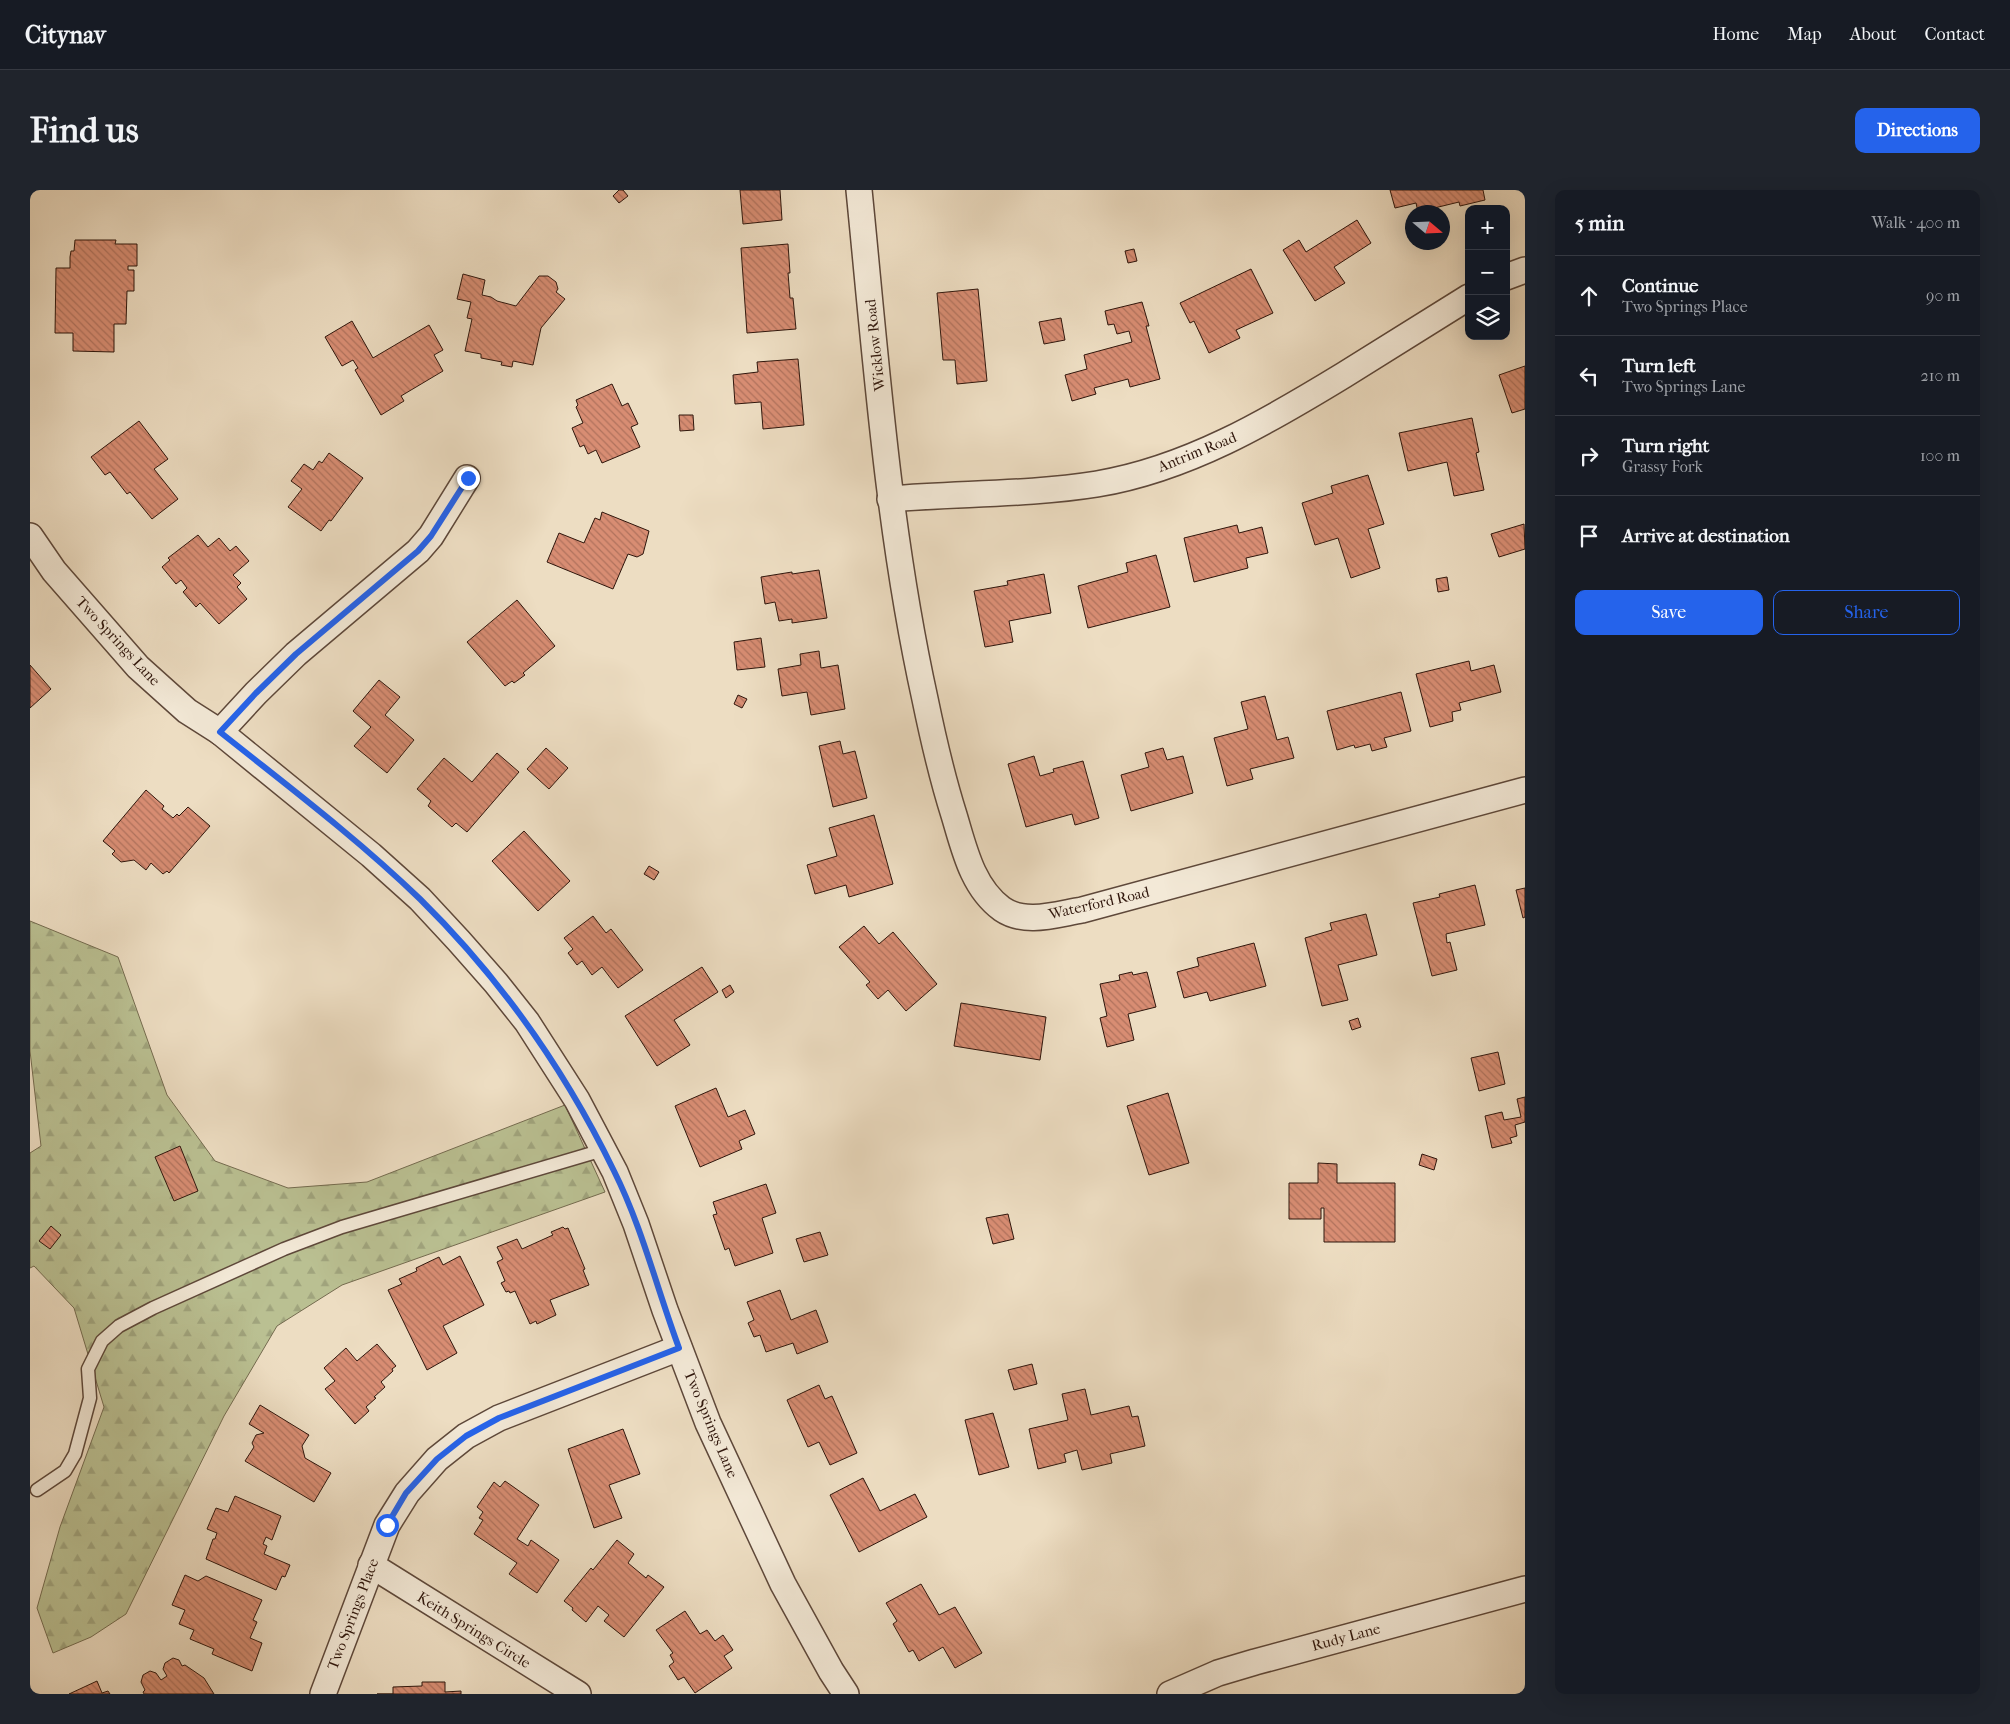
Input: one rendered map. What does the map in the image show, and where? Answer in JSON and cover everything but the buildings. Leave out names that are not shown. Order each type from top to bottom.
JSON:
[{"type":"street","name":"Wicklow Road","points":[[860,190],[890,499]]},
{"type":"street","points":[[1510,276],[1525,270]]},
{"type":"street","name":"Antrim Road","points":[[890,499],[938,495],[1036,492],[1098,484],[1160,469],[1222,444],[1287,410],[1465,299]]},
{"type":"street","points":[[220,732],[296,654],[418,551],[431,536],[468,478]]},
{"type":"street","name":"Waterford Road","points":[[890,499],[910,631],[942,778],[971,869],[985,894],[1003,910],[1021,917],[1036,918],[1082,910],[1525,790]]},
{"type":"street","name":"Two Springs Lane","points":[[30,536],[54,571],[138,667],[187,711],[220,732],[371,854],[420,900],[459,941],[527,1022],[577,1100],[614,1172],[636,1224],[679,1348],[708,1423],[783,1584],[831,1671],[846,1694]]},
{"type":"street","name":"Two Springs Place","points":[[323,1694],[387,1525],[406,1493],[437,1459],[466,1436],[499,1418],[679,1348]]},
{"type":"street","name":"Keith Springs Circle","points":[[371,1565],[578,1694]]},
{"type":"street","name":"Rudy Lane","points":[[1170,1694],[1218,1673],[1255,1662],[1525,1589]]},
{"type":"lane","points":[[37,1490],[65,1471],[75,1454],[90,1398],[88,1369],[102,1341],[119,1326],[153,1308],[276,1253],[342,1227],[603,1150]]},
{"type":"green space","points":[[30,921],[118,957],[167,1095],[215,1161],[288,1188],[367,1182],[565,1105],[605,1192],[342,1285],[277,1326],[224,1416],[126,1614],[91,1637],[53,1653],[37,1608],[60,1527],[104,1407],[74,1308],[34,1266],[30,1268],[30,1153],[41,1146],[30,1051]]},
{"type":"route","points":[[387,1525],[406,1493],[437,1459],[466,1436],[499,1418],[679,1348],[636,1224],[614,1172],[577,1100],[527,1022],[496,983],[420,900],[371,854],[220,732],[296,654],[418,551],[431,536],[468,478]]}]
